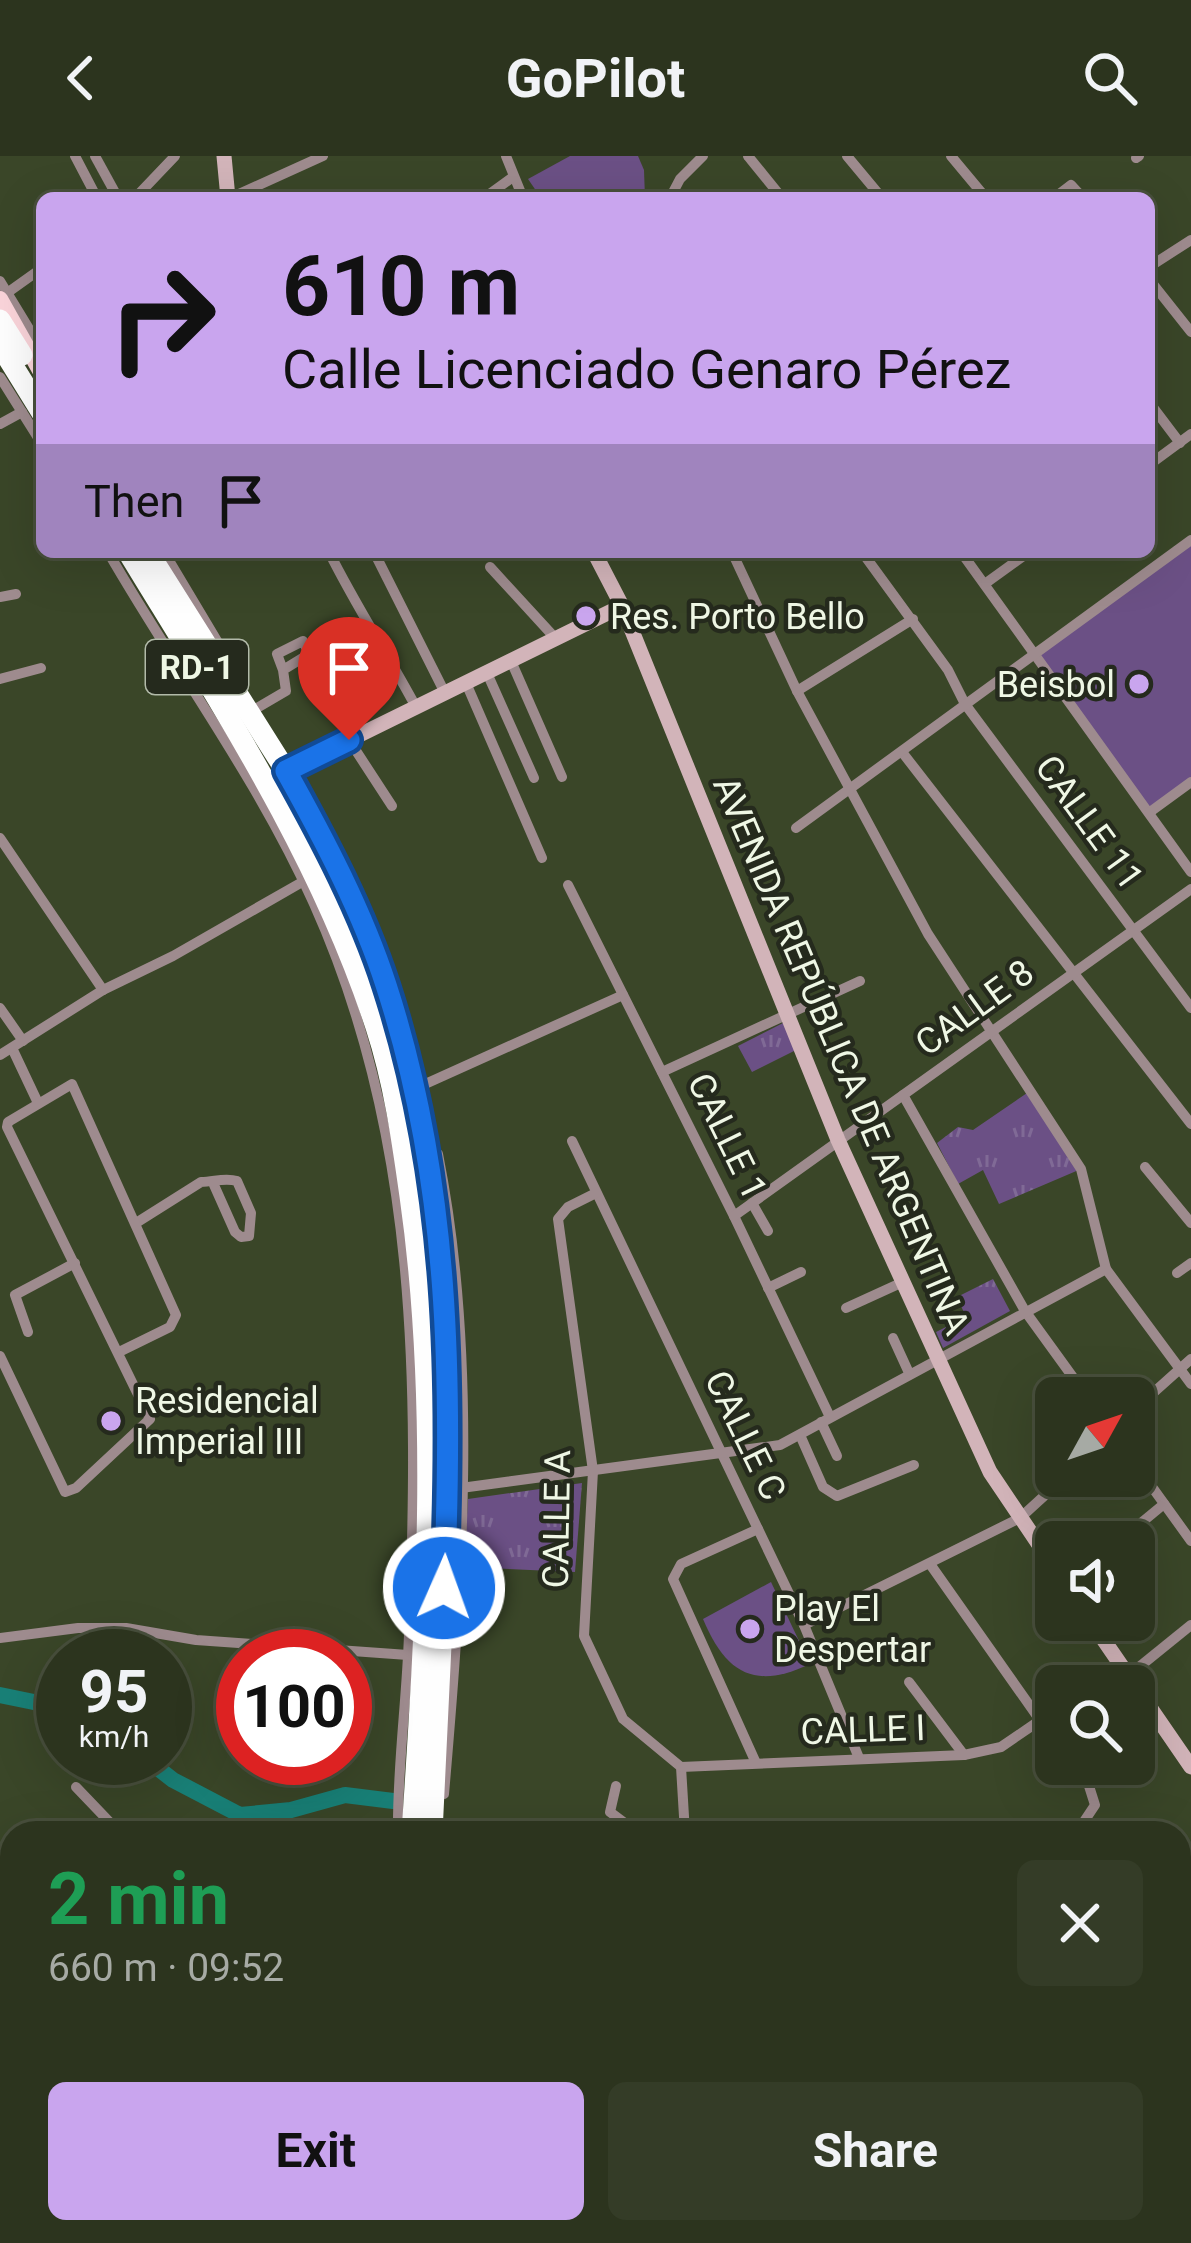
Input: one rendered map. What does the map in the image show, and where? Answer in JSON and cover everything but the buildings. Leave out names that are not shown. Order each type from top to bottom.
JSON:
[{"type":"highway","points":[[0,320],[36,380]]},
{"type":"highway","points":[[0,345],[36,381]]},
{"type":"highway","name":"RD-1","points":[[132,558],[282,773],[306,852],[375,1024],[401,1128],[424,1319],[416,1351],[413,1670],[402,1821]]},
{"type":"highway","name":"RD-1","points":[[152,558],[328,850],[386,983],[426,1142],[441,1243],[449,1478],[436,1821]]},
{"type":"highway","points":[[343,944],[340,968],[362,994]]},
{"type":"main road","points":[[224,156],[228,192]]},
{"type":"main road","points":[[2,291],[36,379]]},
{"type":"main road","points":[[0,354],[36,381]]},
{"type":"main road","name":"AVENIDA REPÚBLICA DE ARGENTINA","points":[[597,558],[622,607],[838,1140],[983,1458],[1035,1540]]},
{"type":"main road","points":[[282,773],[622,607]]},
{"type":"main road","points":[[1155,1715],[1191,1767]]},
{"type":"street","points":[[75,156],[94,192]]},
{"type":"street","points":[[95,156],[115,192]]},
{"type":"street","points":[[141,192],[176,156]]},
{"type":"street","points":[[242,192],[323,156]]},
{"type":"street","points":[[506,156],[520,192]]},
{"type":"street","points":[[673,192],[704,156]]},
{"type":"street","points":[[748,156],[777,192]]},
{"type":"street","points":[[847,156],[877,192]]},
{"type":"street","points":[[958,159],[982,192]]},
{"type":"street","points":[[492,192],[513,177]]},
{"type":"street","points":[[1155,263],[1191,240]]},
{"type":"street","points":[[36,271],[2,291],[36,341]]},
{"type":"street","points":[[1155,287],[1191,332]]},
{"type":"street","points":[[0,377],[32,412],[0,424]]},
{"type":"street","points":[[1155,408],[1185,439],[1155,461]]},
{"type":"street","points":[[796,828],[1191,540]]},
{"type":"street","points":[[112,558],[257,792],[304,881],[340,968],[385,1116],[416,1351]]},
{"type":"street","points":[[168,558],[257,708],[282,773],[355,886],[389,969],[423,1085],[451,1236],[461,1423],[459,1582],[437,1821]]},
{"type":"street","points":[[332,558],[416,707]]},
{"type":"street","points":[[377,558],[445,693]]},
{"type":"street","points":[[736,558],[797,691],[928,934],[1081,1169],[1106,1269],[1191,1384]]},
{"type":"street","name":"CALLE 11","points":[[867,558],[948,670],[965,704],[1191,1008]]},
{"type":"street","points":[[967,558],[1191,872]]},
{"type":"street","points":[[986,583],[1021,558]]},
{"type":"street","points":[[490,567],[556,639]]},
{"type":"street","points":[[0,597],[16,594]]},
{"type":"street","points":[[797,691],[913,619]]},
{"type":"street","points":[[511,661],[562,777]]},
{"type":"street","points":[[0,680],[41,668]]},
{"type":"street","points":[[257,708],[286,692],[283,670]]},
{"type":"street","points":[[487,673],[534,778]]},
{"type":"street","points":[[466,682],[542,858]]},
{"type":"street","points":[[349,740],[392,806]]},
{"type":"street","points":[[902,752],[1191,1124]]},
{"type":"street","points":[[1150,812],[1191,782]]},
{"type":"street","points":[[0,838],[103,990]]},
{"type":"street","points":[[0,1055],[103,990],[304,881]]},
{"type":"street","name":"CALLE 1","points":[[568,885],[768,1288],[837,1456]]},
{"type":"street","name":"CALLE 8","points":[[734,1216],[1191,889]]},
{"type":"street","points":[[662,1072],[860,981]]},
{"type":"street","points":[[423,1085],[623,995]]},
{"type":"street","points":[[0,1008],[38,1103]]},
{"type":"street","points":[[0,1357],[64,1490],[76,1489],[150,1419],[7,1127],[8,1122],[72,1084],[176,1319],[170,1328],[119,1352]]},
{"type":"street","points":[[903,1095],[1025,1311],[1073,1377]]},
{"type":"street","name":"CALLE C","points":[[572,1141],[804,1625],[859,1758]]},
{"type":"street","points":[[1145,1167],[1191,1223]]},
{"type":"street","points":[[136,1223],[201,1182],[214,1185],[229,1179],[237,1181],[251,1214],[249,1236],[241,1238],[236,1232],[214,1185]]},
{"type":"street","name":"CALLE A","points":[[596,1193],[568,1207],[558,1219],[592,1471],[584,1636],[622,1718],[681,1767]]},
{"type":"street","points":[[752,1203],[768,1231]]},
{"type":"street","points":[[28,1332],[15,1295],[75,1263]]},
{"type":"street","points":[[1177,1273],[1191,1263]]},
{"type":"street","points":[[460,1488],[773,1447],[1106,1269]]},
{"type":"street","points":[[768,1288],[802,1272]]},
{"type":"street","points":[[846,1309],[903,1282]]},
{"type":"street","points":[[893,1338],[909,1373]]},
{"type":"street","points":[[1155,1390],[1191,1359]]},
{"type":"street","points":[[800,1435],[823,1487],[836,1496],[914,1465]]},
{"type":"street","points":[[1155,1491],[1191,1541]]},
{"type":"street","points":[[804,1625],[1020,1518],[1043,1497]]},
{"type":"street","points":[[1143,1521],[1164,1504]]},
{"type":"street","points":[[756,1763],[674,1580],[681,1564],[758,1529]]},
{"type":"street","points":[[930,1564],[1035,1714]]},
{"type":"street","points":[[1142,1665],[1191,1625]]},
{"type":"street","points":[[0,1638],[78,1628],[126,1628],[413,1670]]},
{"type":"street","points":[[909,1682],[964,1755]]},
{"type":"street","name":"CALLE I","points":[[681,1767],[964,1755],[1001,1747],[1035,1723]]},
{"type":"street","points":[[681,1767],[684,1821]]},
{"type":"street","points":[[1084,1821],[1095,1805],[1086,1785]]},
{"type":"street","points":[[616,1786],[610,1812],[622,1821]]},
{"type":"street","points":[[76,1787],[109,1821]]},
{"type":"green space","points":[[570,156],[638,156],[645,192],[537,192],[528,179]]},
{"type":"green space","points":[[1191,540],[1191,782],[1150,812],[1037,652]]},
{"type":"green space","points":[[783,1023],[796,1050],[752,1072],[738,1046]]},
{"type":"green space","points":[[1030,1091],[1081,1169],[999,1204],[983,1170],[958,1184],[937,1143],[958,1127],[973,1130]]},
{"type":"green space","points":[[993,1279],[1010,1311],[943,1348],[936,1332],[966,1317],[957,1297]]},
{"type":"green space","points":[[582,1483],[575,1572],[464,1567],[468,1499]]},
{"type":"green space","name":"Play El Despertar","points":[[771,1582],[810,1664],[758,1676],[732,1664],[703,1619]]},
{"type":"waterway","points":[[0,1695],[36,1702]]},
{"type":"waterway","points":[[183,1785],[240,1815],[291,1810],[345,1795],[393,1801]]},
{"type":"place","name":"Res. Porto Bello","points":[[586,616]]},
{"type":"place","name":"Beisbol","points":[[1139,684]]},
{"type":"place","name":"Residencial Imperial III","points":[[111,1421]]},
{"type":"place","name":"Play El Despertar","points":[[750,1629]]},
{"type":"route","points":[[349,740],[286,771],[356,909],[386,983],[426,1142],[441,1243],[448,1354],[444,1588]]}]
